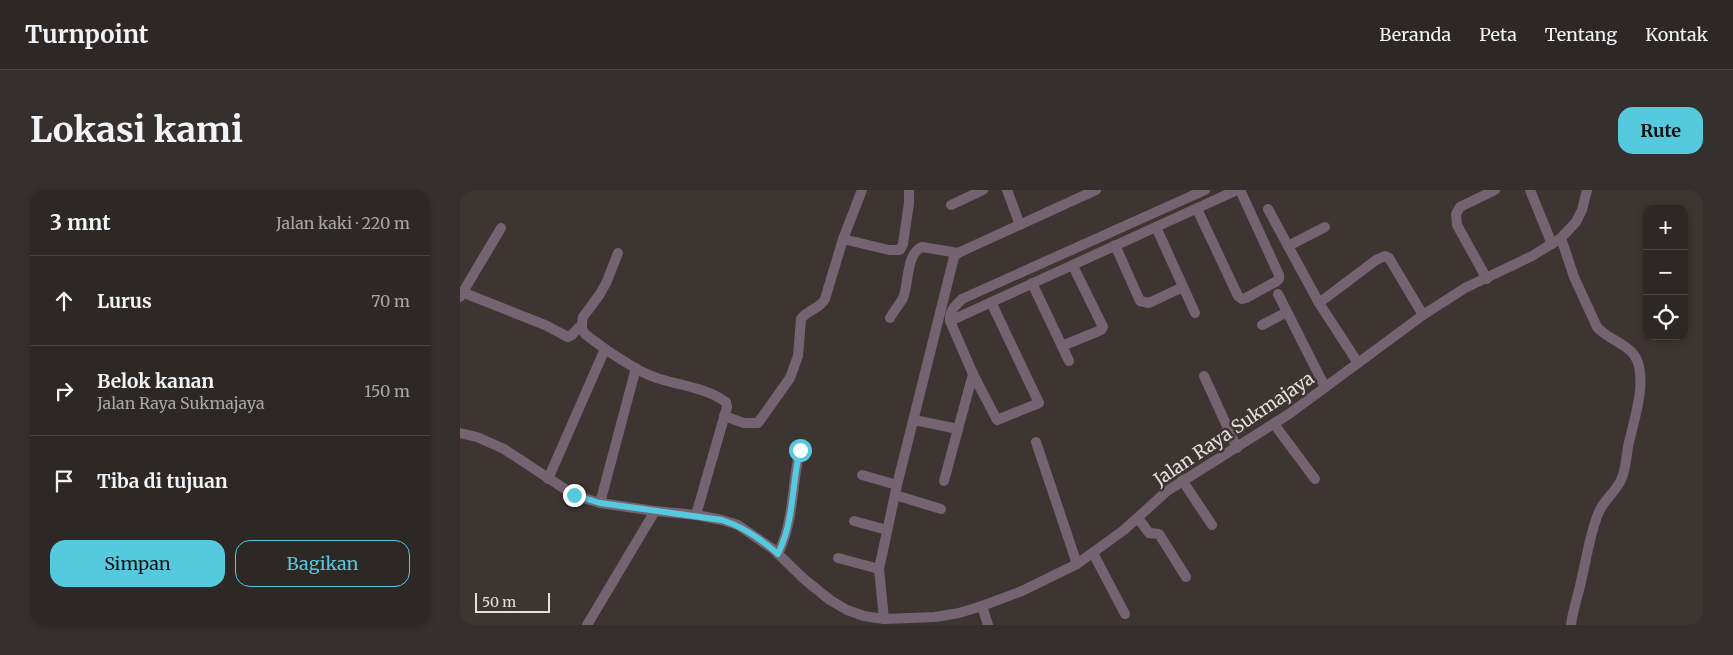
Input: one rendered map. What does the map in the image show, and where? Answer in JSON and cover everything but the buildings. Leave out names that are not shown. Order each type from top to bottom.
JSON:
[{"type":"street","points":[[724,416],[744,423],[758,423],[790,378],[798,356],[801,319],[804,314],[821,305],[825,299],[843,238],[862,190]]},
{"type":"street","points":[[843,238],[889,250],[900,250],[903,244],[910,203],[909,190]]},
{"type":"street","points":[[951,205],[983,190]]},
{"type":"street","points":[[1007,190],[1020,225]]},
{"type":"street","points":[[884,619],[879,569],[896,490],[954,257],[958,253],[1096,190]]},
{"type":"street","points":[[991,302],[1039,403],[997,420],[973,374],[950,321],[951,312],[962,299],[1204,190]]},
{"type":"street","points":[[950,321],[1032,283],[1239,190],[1279,275],[1279,279],[1246,298],[1238,296],[1197,209]]},
{"type":"street","points":[[1530,190],[1552,244]]},
{"type":"street","name":"Jalan Raya Sukmajaya","points":[[460,433],[477,437],[504,449],[574,495],[600,503],[696,515],[738,525],[778,554],[830,600],[856,613],[884,619],[935,617],[982,606],[1022,591],[1077,564],[1138,518],[1167,490],[1274,424],[1424,315],[1465,288],[1487,279],[1562,238],[1576,222],[1582,210],[1587,190]]},
{"type":"street","points":[[1487,279],[1455,220],[1460,207],[1493,191]]},
{"type":"street","points":[[1268,210],[1319,303],[1358,363]]},
{"type":"street","points":[[1288,246],[1325,227]]},
{"type":"street","points":[[501,228],[461,295],[545,325],[568,337],[578,328],[605,350],[636,368],[658,379],[694,387],[726,402],[727,407],[696,515]]},
{"type":"street","points":[[1156,228],[1196,313]]},
{"type":"street","points":[[1562,238],[1574,277],[1597,327],[1602,333],[1630,350],[1636,358],[1640,370],[1636,414],[1624,471],[1621,481],[1598,512],[1571,625]]},
{"type":"street","points":[[1115,246],[1140,301],[1149,303],[1183,287]]},
{"type":"street","points":[[890,318],[904,296],[913,256],[917,249],[922,247],[958,253]]},
{"type":"street","points":[[582,330],[583,317],[600,294],[618,253]]},
{"type":"street","points":[[1319,303],[1376,260],[1385,256],[1389,258],[1424,315]]},
{"type":"street","points":[[1062,346],[1100,330],[1102,327],[1073,266]]},
{"type":"street","points":[[1032,283],[1068,361]]},
{"type":"street","points":[[1278,294],[1325,387]]},
{"type":"street","points":[[1262,325],[1287,312]]},
{"type":"street","points":[[548,479],[605,350]]},
{"type":"street","points":[[600,503],[636,368]]},
{"type":"street","points":[[944,481],[973,374]]},
{"type":"street","points":[[1204,376],[1237,448]]},
{"type":"street","points":[[914,420],[958,429]]},
{"type":"street","points":[[1274,424],[1315,479]]},
{"type":"street","points":[[1036,442],[1077,564]]},
{"type":"street","points":[[778,554],[786,536],[790,520],[795,468],[800,450]]},
{"type":"street","points":[[862,475],[942,508]]},
{"type":"street","points":[[1182,480],[1212,525]]},
{"type":"street","points":[[587,625],[655,511]]},
{"type":"street","points":[[1138,518],[1149,533],[1159,534],[1186,577]]},
{"type":"street","points":[[854,521],[887,530]]},
{"type":"street","points":[[1093,553],[1125,614]]},
{"type":"street","points":[[838,558],[879,569]]},
{"type":"street","points":[[982,606],[988,625]]},
{"type":"route","points":[[574,495],[600,503],[722,520],[738,525],[778,554],[786,536],[790,520],[795,468],[800,450]]}]
